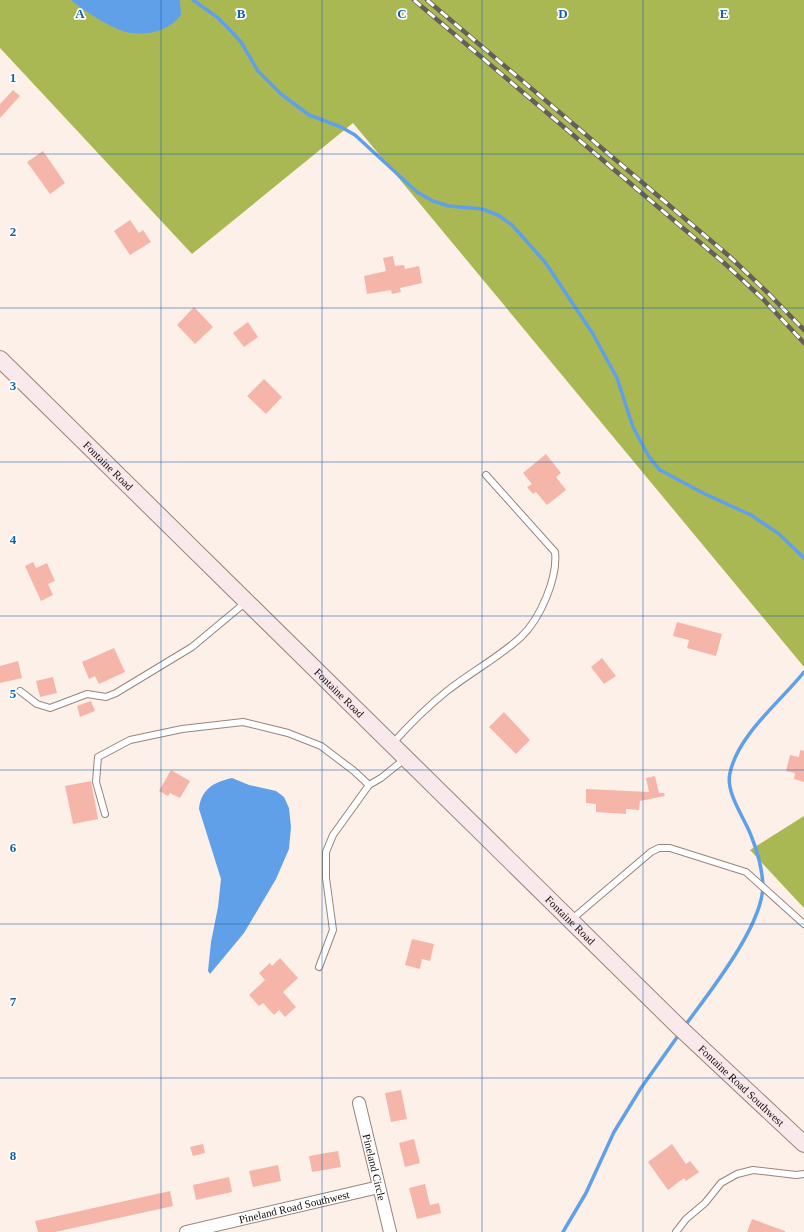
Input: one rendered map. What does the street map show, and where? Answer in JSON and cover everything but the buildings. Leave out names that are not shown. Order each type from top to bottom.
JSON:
[{"type":"main road","name":"Fontaine Road","points":[[0,359],[679,1027]]},
{"type":"main road","name":"Fontaine Road Southwest","points":[[679,1027],[804,1144]]},
{"type":"street","name":"Pineland Circle","points":[[359,1103],[390,1232]]},
{"type":"street","name":"Pineland Road Southwest","points":[[186,1232],[379,1187]]},
{"type":"lane","points":[[392,744],[438,699],[521,636],[534,619],[550,590],[556,562],[554,552],[486,475]]},
{"type":"lane","points":[[20,691],[37,704],[50,708],[87,694],[106,697],[116,693],[192,647],[248,602]]},
{"type":"lane","points":[[105,814],[96,782],[98,757],[130,740],[182,729],[243,722],[288,734],[321,746],[354,771],[369,786]]},
{"type":"lane","points":[[319,967],[333,930],[326,878],[326,852],[333,835],[369,786],[406,758]]},
{"type":"lane","points":[[571,920],[651,852],[659,848],[670,848],[746,872],[804,924]]},
{"type":"lane","points":[[676,1232],[686,1219],[705,1203],[721,1183],[737,1174],[753,1170],[796,1175],[804,1174]]},
{"type":"green space","points":[[0,0],[804,0],[804,667],[353,123],[192,254],[0,48]]},
{"type":"green space","points":[[804,816],[804,908],[750,850]]},
{"type":"water","points":[[71,0],[180,0],[181,15],[171,25],[159,31],[131,33],[117,29],[100,20]]},
{"type":"water","points":[[232,778],[249,785],[276,791],[284,797],[289,808],[291,827],[289,849],[276,879],[244,933],[210,974],[208,971],[211,942],[218,907],[221,879],[199,809],[202,796],[206,791],[214,784]]},
{"type":"waterway","points":[[193,0],[217,17],[229,29],[241,42],[258,71],[281,94],[309,115],[341,127],[355,135],[417,192],[433,201],[449,206],[482,209],[498,215],[512,225],[545,262],[593,334],[617,378],[633,427],[649,457],[660,470],[705,494],[751,515],[779,534],[804,558]]},
{"type":"waterway","points":[[684,1027],[732,959],[754,920],[761,902],[763,885],[758,855],[730,789],[730,773],[734,759],[751,732],[804,672]]},
{"type":"waterway","points":[[563,1232],[586,1193],[614,1132],[641,1088],[680,1033]]},
{"type":"railway","points":[[414,0],[723,262],[763,299],[804,343]]},
{"type":"railway","points":[[427,0],[729,256],[804,330]]}]
